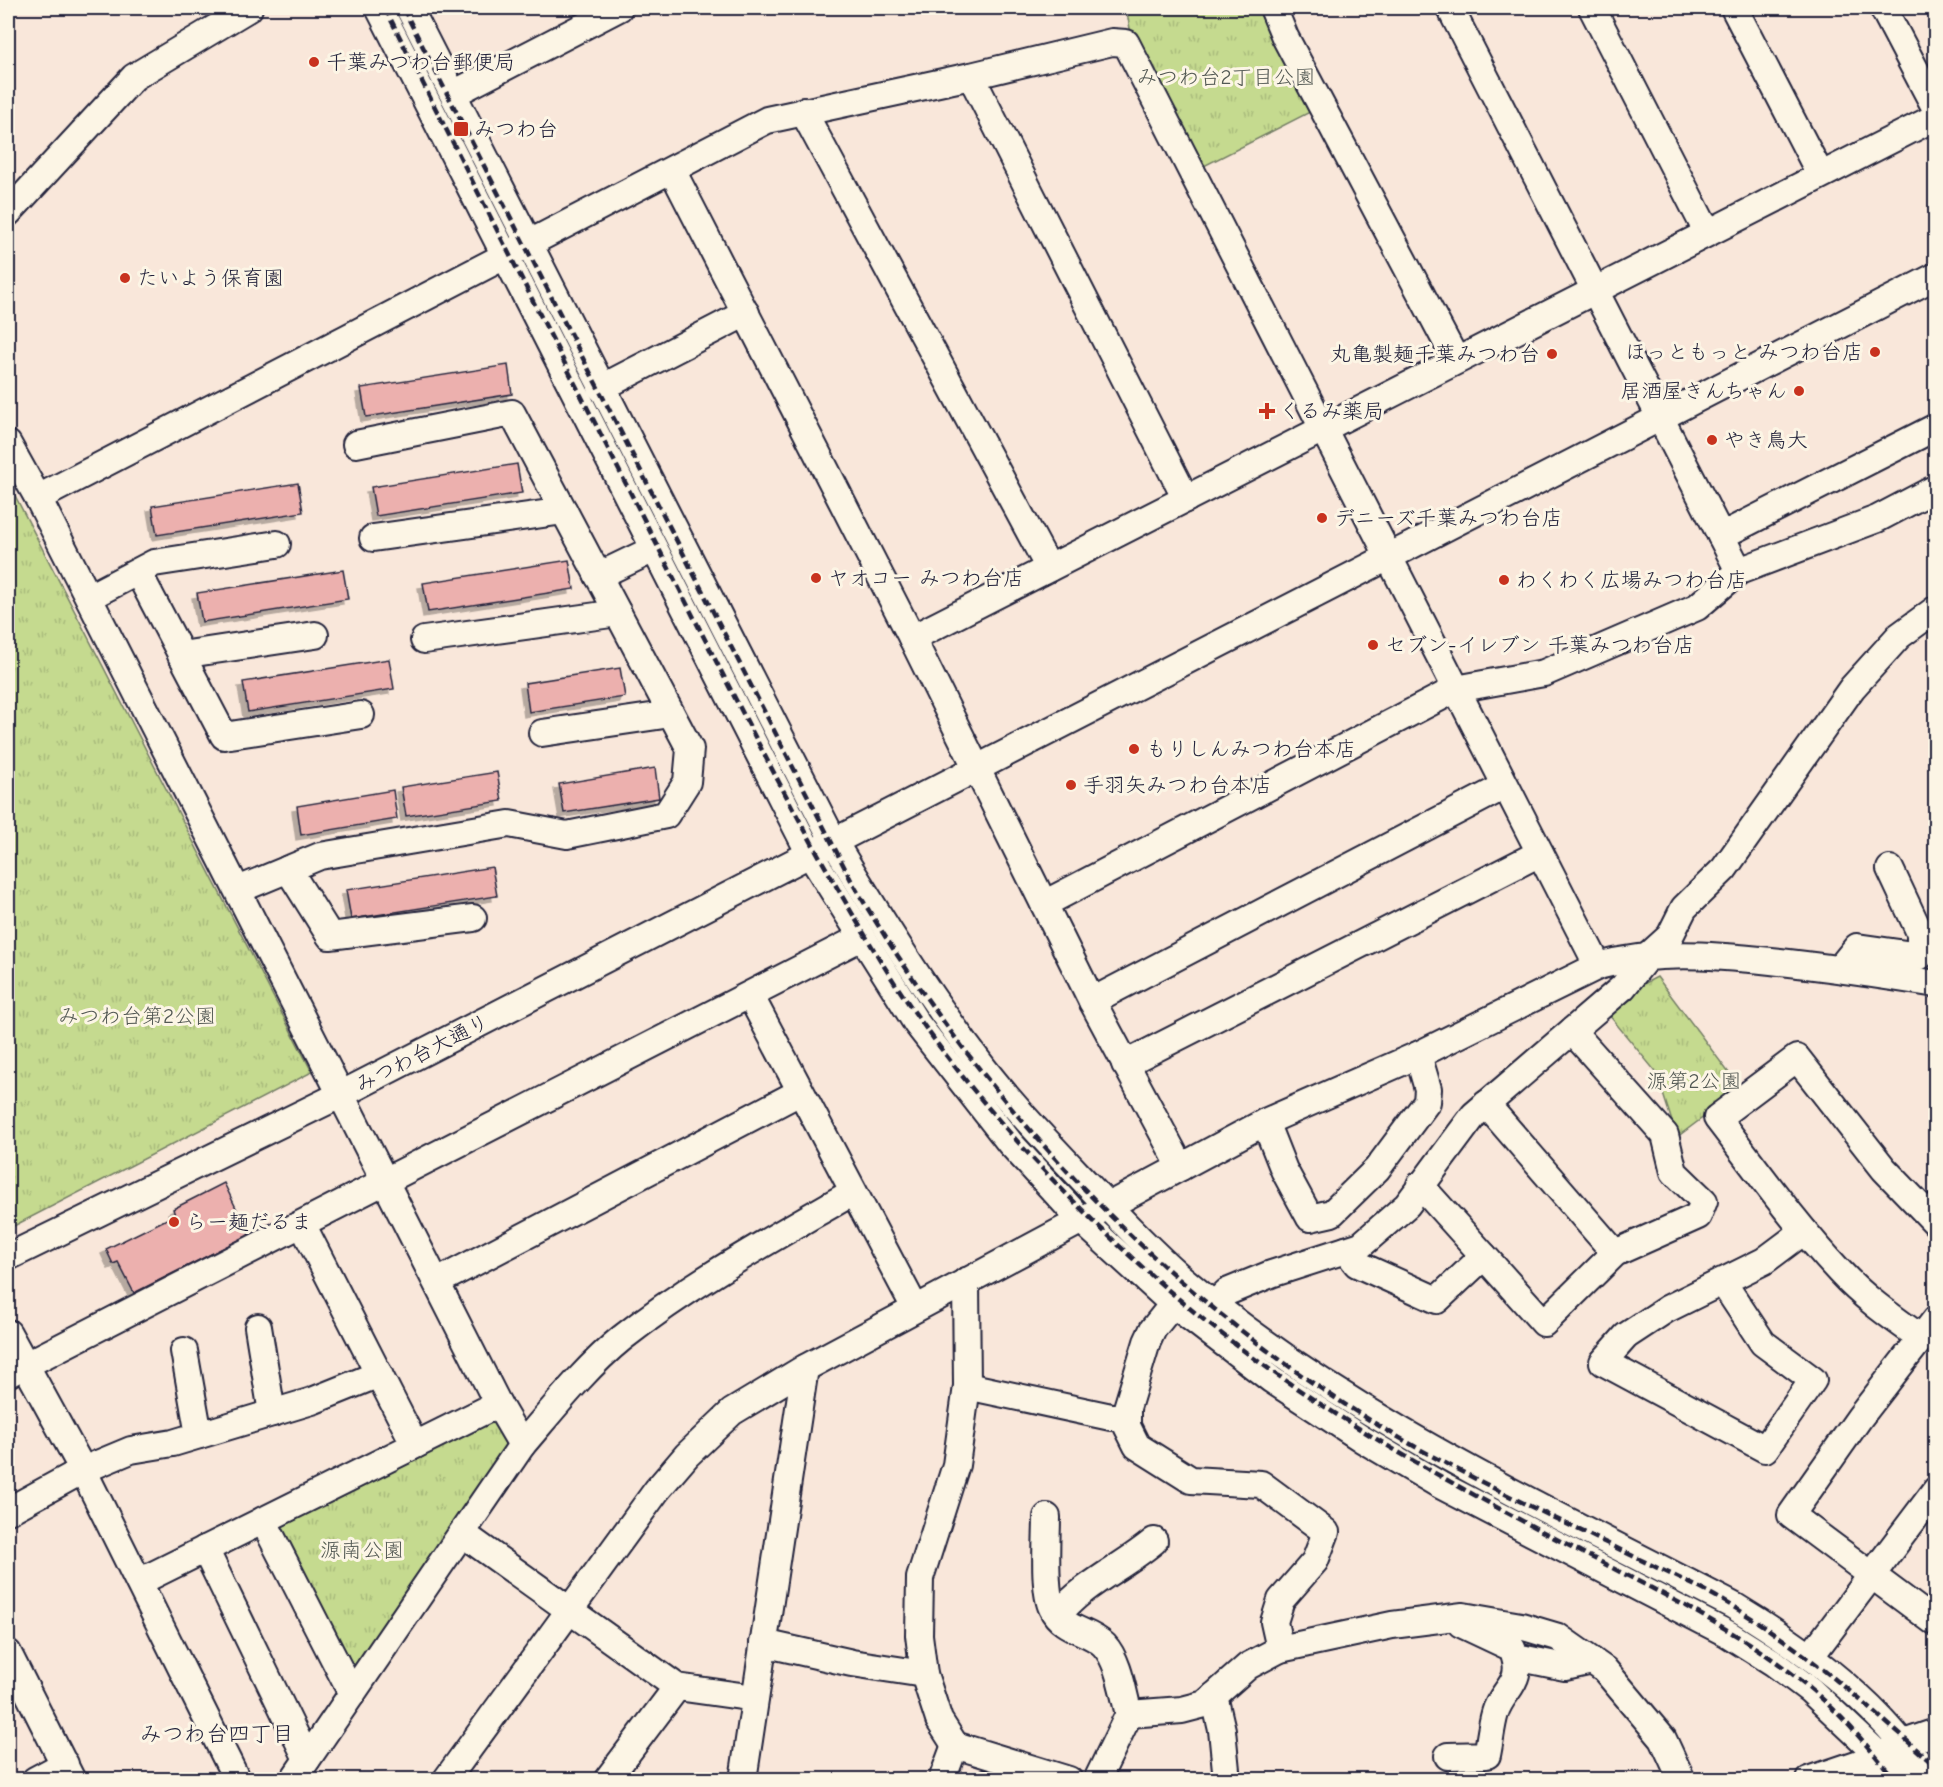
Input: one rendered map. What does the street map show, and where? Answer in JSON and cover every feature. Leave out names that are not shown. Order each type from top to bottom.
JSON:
[{"type":"street","points":[[8,213],[134,77],[249,8]]},
{"type":"street","points":[[379,8],[810,854],[917,1024],[1010,1143],[1080,1219],[1173,1304],[1272,1380],[1371,1444],[1440,1485],[1728,1634],[1774,1663],[1933,1779]]},
{"type":"street","points":[[410,8],[834,842],[900,952],[954,1029],[1029,1123],[1108,1207],[1178,1275],[1286,1359],[1376,1416],[1453,1460],[1734,1606],[1776,1631],[1845,1685],[1882,1720],[1902,1779]]},
{"type":"street","points":[[455,93],[619,8]]},
{"type":"street","points":[[1273,8],[1285,37],[1456,360]]},
{"type":"street","points":[[1450,8],[1739,572]]},
{"type":"street","points":[[1592,8],[1707,232]]},
{"type":"street","points":[[1734,8],[1820,174]]},
{"type":"street","points":[[1883,8],[1935,109]]},
{"type":"street","points":[[38,498],[767,120],[971,76],[1112,42],[1126,43],[1598,966]]},
{"type":"street","points":[[971,76],[1186,499]]},
{"type":"street","points":[[803,111],[1049,568]]},
{"type":"street","points":[[912,638],[1935,117]]},
{"type":"street","points":[[672,170],[912,638],[1092,1001],[1181,1167]]},
{"type":"street","name":"みつわ台大通り","points":[[8,1257],[342,1094],[1935,276]]},
{"type":"street","points":[[602,388],[746,313]]},
{"type":"street","points":[[238,890],[320,856],[508,824],[567,835],[666,815],[687,782],[690,749],[512,413],[356,444]]},
{"type":"street","points":[[1721,536],[1935,427]]},
{"type":"street","points":[[8,444],[38,498],[498,1404],[522,1445]]},
{"type":"street","points":[[1044,904],[1456,689],[1544,673],[1697,607],[1739,572],[1877,519],[1935,488]]},
{"type":"street","points":[[373,538],[564,511]]},
{"type":"street","points":[[88,597],[154,563],[277,544]]},
{"type":"street","points":[[598,576],[654,549]]},
{"type":"street","points":[[138,572],[224,736],[361,716]]},
{"type":"street","points":[[1215,1304],[1227,1292],[1271,1274],[1361,1245],[1407,1205],[1474,1115],[1623,987],[1648,956],[1670,936],[1684,908],[1724,869],[1852,688],[1899,636],[1935,609]]},
{"type":"street","points":[[424,640],[618,613]]},
{"type":"street","points":[[182,655],[315,635]]},
{"type":"street","points":[[542,733],[671,714]]},
{"type":"street","points":[[1092,1001],[1505,786]]},
{"type":"street","points":[[1125,1064],[1540,853]]},
{"type":"street","points":[[288,869],[330,936],[473,918]]},
{"type":"street","points":[[1840,968],[1857,947],[1920,956],[1920,933],[1890,869]]},
{"type":"street","points":[[16,1370],[862,937]]},
{"type":"street","points":[[446,1779],[657,1490],[687,1455],[732,1412],[804,1368],[1080,1219],[1108,1207],[1265,1122],[1418,1055],[1598,966],[1648,956],[1701,954],[1840,968],[1935,984]]},
{"type":"street","points":[[750,995],[915,1308]]},
{"type":"street","points":[[1420,1185],[1544,1323],[1616,1253],[1698,1216],[1704,1201],[1674,1172],[1665,1135],[1572,1031]]},
{"type":"street","points":[[1265,1122],[1284,1170],[1310,1218],[1332,1213],[1377,1169],[1428,1102],[1428,1089],[1418,1055]]},
{"type":"street","points":[[1935,1223],[1884,1170],[1797,1058],[1717,1118],[1804,1231],[1841,1273],[1876,1306],[1928,1329],[1860,1417],[1791,1515],[1935,1623]]},
{"type":"street","points":[[437,1282],[800,1092]]},
{"type":"street","points":[[1486,1104],[1616,1253]]},
{"type":"street","points":[[300,1769],[522,1445],[561,1400],[620,1340],[708,1276],[854,1192]]},
{"type":"street","points":[[302,1224],[415,1445]]},
{"type":"street","points":[[1722,1281],[1763,1343],[1813,1380],[1765,1449],[1603,1362],[1626,1336],[1667,1309],[1722,1281],[1764,1261],[1804,1231]]},
{"type":"street","points":[[1346,1250],[1357,1264],[1437,1300],[1484,1256]]},
{"type":"street","points":[[966,1281],[967,1386],[956,1465],[920,1578],[919,1635],[924,1674],[939,1719],[955,1745],[1069,1779]]},
{"type":"street","points":[[1173,1304],[1153,1329],[1147,1341],[1125,1417],[1137,1446],[1191,1480],[1261,1484],[1326,1532],[1315,1561],[1281,1600],[1274,1622],[1280,1649]]},
{"type":"street","points":[[258,1327],[272,1413]]},
{"type":"street","points":[[8,1333],[16,1370],[83,1470],[237,1779]]},
{"type":"street","points":[[184,1351],[200,1435]]},
{"type":"street","points":[[743,1779],[804,1368]]},
{"type":"street","points":[[8,1511],[83,1470],[131,1450],[173,1443],[312,1401],[379,1374]]},
{"type":"street","points":[[967,1386],[1111,1417],[1125,1417]]},
{"type":"street","points":[[139,1582],[498,1404]]},
{"type":"street","points":[[1810,1657],[1935,1490]]},
{"type":"street","points":[[1047,1517],[1047,1569],[1052,1608],[1067,1626],[1104,1645],[1113,1661],[1129,1714],[1097,1779]]},
{"type":"street","points":[[263,1520],[352,1694]]},
{"type":"street","points":[[463,1534],[677,1687],[755,1698]]},
{"type":"street","points":[[1058,1615],[1071,1598],[1133,1558],[1154,1541]]},
{"type":"street","points":[[205,1549],[300,1769]]},
{"type":"street","points":[[1129,1714],[1182,1710],[1205,1704],[1248,1666],[1280,1649],[1392,1625],[1463,1616],[1558,1637],[1605,1670],[1663,1739],[1682,1779]]},
{"type":"street","points":[[1447,1618],[1512,1648],[1516,1657],[1515,1683],[1496,1710],[1487,1755],[1448,1756]]},
{"type":"street","points":[[763,1643],[852,1663],[924,1674]]},
{"type":"street","points":[[8,1653],[68,1772],[35,1779]]},
{"type":"street","points":[[1516,1657],[1565,1667],[1592,1661]]},
{"type":"street","points":[[608,1779],[677,1687]]},
{"type":"street","points":[[1214,1696],[1222,1730],[1227,1779]]},
{"type":"street","points":[[1809,1779],[1935,1732]]},
{"type":"street","points":[[942,1779],[955,1745]]},
{"type":"green space","name":"みつわ台2丁目公園","points":[[1126,8],[1267,8],[1310,112],[1204,166],[1195,163],[1133,44]]},
{"type":"green space","name":"みつわ台第2公園","points":[[8,482],[312,1072],[8,1229]]},
{"type":"green space","name":"源第2公園","points":[[1657,977],[1741,1089],[1677,1137],[1656,1072],[1604,1009],[1624,994]]},
{"type":"green space","name":"源南公園","points":[[490,1413],[515,1443],[352,1673],[279,1529],[283,1518]]},
{"type":"building","points":[[508,365],[512,394],[366,417],[361,388]]},
{"type":"building","points":[[517,464],[522,493],[376,516],[371,487]]},
{"type":"building","points":[[298,483],[303,512],[157,535],[152,506]]},
{"type":"building","points":[[569,560],[574,589],[428,612],[423,583]]},
{"type":"building","points":[[343,570],[348,599],[202,622],[197,593]]},
{"type":"building","points":[[389,659],[394,689],[248,712],[243,682]]},
{"type":"building","points":[[620,668],[625,697],[529,712],[525,683]]},
{"type":"building","points":[[655,768],[659,798],[564,813],[559,784]]},
{"type":"building","points":[[497,772],[502,801],[406,816],[401,787]]},
{"type":"building","points":[[393,790],[397,819],[301,835],[297,806]]},
{"type":"building","points":[[492,867],[497,896],[351,919],[346,890]]},
{"type":"building","points":[[224,1183],[249,1235],[134,1293],[118,1262],[113,1264],[106,1249],[175,1215],[173,1209]]},
{"type":"building","points":[[1447,1771],[1448,1780],[1422,1780],[1421,1775]]},
{"type":"railway","points":[[385,8],[791,806],[879,958],[909,1004],[978,1096],[1017,1141],[1098,1225],[1139,1264],[1225,1337],[1318,1403],[1415,1462],[1739,1637],[1803,1682],[1832,1708],[1896,1780]]},
{"type":"railway","points":[[403,8],[853,884],[901,961],[954,1035],[1010,1107],[1071,1175],[1135,1239],[1203,1299],[1274,1355],[1349,1407],[1418,1448],[1700,1588],[1751,1618],[1834,1678],[1936,1767]]},
{"type":"place","name":"千葉みつわ台郵便局","points":[[314,62]]},
{"type":"place","name":"みつわ台","points":[[461,129]]},
{"type":"place","name":"たいよう保育園","points":[[125,278]]},
{"type":"place","name":"ほっともっと みつわ台店","points":[[1875,352]]},
{"type":"place","name":"丸亀製麺千葉みつわ台","points":[[1552,354]]},
{"type":"place","name":"居酒屋きんちゃん","points":[[1799,391]]},
{"type":"place","name":"くるみ薬局","points":[[1267,411]]},
{"type":"place","name":"やき鳥大","points":[[1712,440]]},
{"type":"place","name":"デニーズ千葉みつわ台店","points":[[1322,518]]},
{"type":"place","name":"ヤオコー みつわ台店","points":[[816,578]]},
{"type":"place","name":"わくわく広場みつわ台店","points":[[1504,580]]},
{"type":"place","name":"セブン-イレブン 千葉みつわ台店","points":[[1373,645]]},
{"type":"place","name":"もりしんみつわ台本店","points":[[1134,749]]},
{"type":"place","name":"手羽矢みつわ台本店","points":[[1071,785]]},
{"type":"place","name":"らー麺だるま","points":[[174,1222]]},
{"type":"district","name":"みつわ台四丁目","points":[[217,1734]]}]
